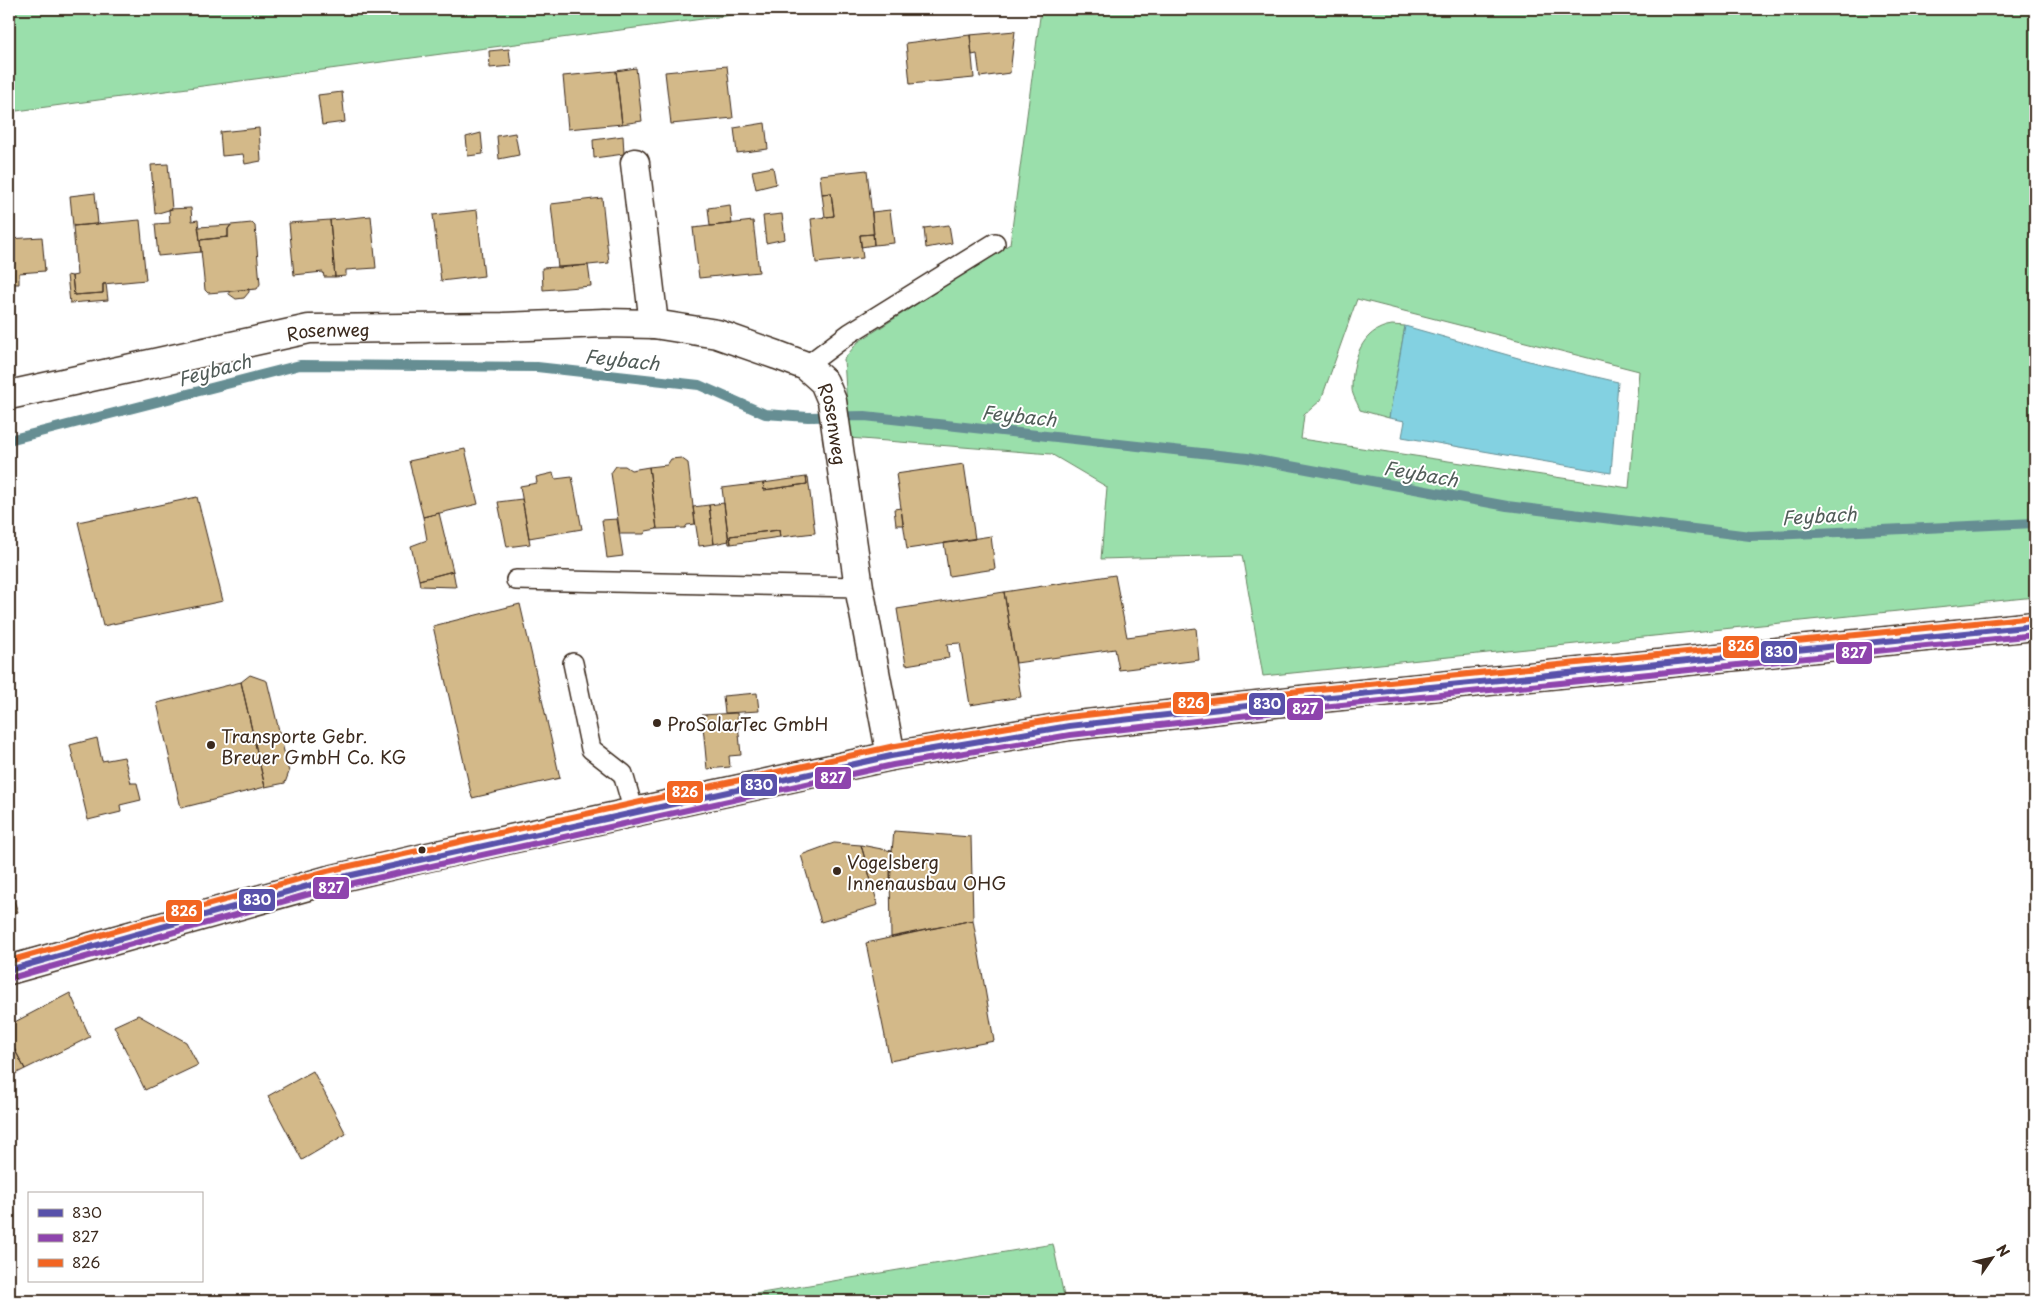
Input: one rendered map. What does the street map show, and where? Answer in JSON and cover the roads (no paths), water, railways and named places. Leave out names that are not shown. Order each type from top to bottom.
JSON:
[{"type":"main road","points":[[635,163],[654,324]]},
{"type":"main road","name":"Rosenweg","points":[[9,395],[309,329],[654,324],[717,334],[806,366],[824,382],[832,401],[836,443],[859,588],[891,756]]},
{"type":"main road","points":[[9,970],[329,880],[891,756],[1069,726],[1301,700],[2035,626]]},
{"type":"lane","points":[[806,366],[850,333],[995,243]]},
{"type":"lane","points":[[516,580],[859,588]]},
{"type":"lane","points":[[573,663],[591,749],[623,774],[634,812]]},
{"type":"water","points":[[1405,326],[1536,363],[1618,382],[1611,473],[1402,437],[1405,421],[1389,418]]},
{"type":"waterway","name":"Feybach","points":[[9,440],[300,365],[537,367],[699,385],[765,414],[808,417],[865,416],[1247,458],[1507,506],[1750,536],[2035,523]]},
{"type":"place","name":"ProSolarTec GmbH","points":[[657,723]]},
{"type":"place","name":"Transporte Gebr. Breuer GmbH Co. KG","points":[[211,745]]},
{"type":"place","name":"Vogelsberg Innenausbau OHG","points":[[837,871]]}]
